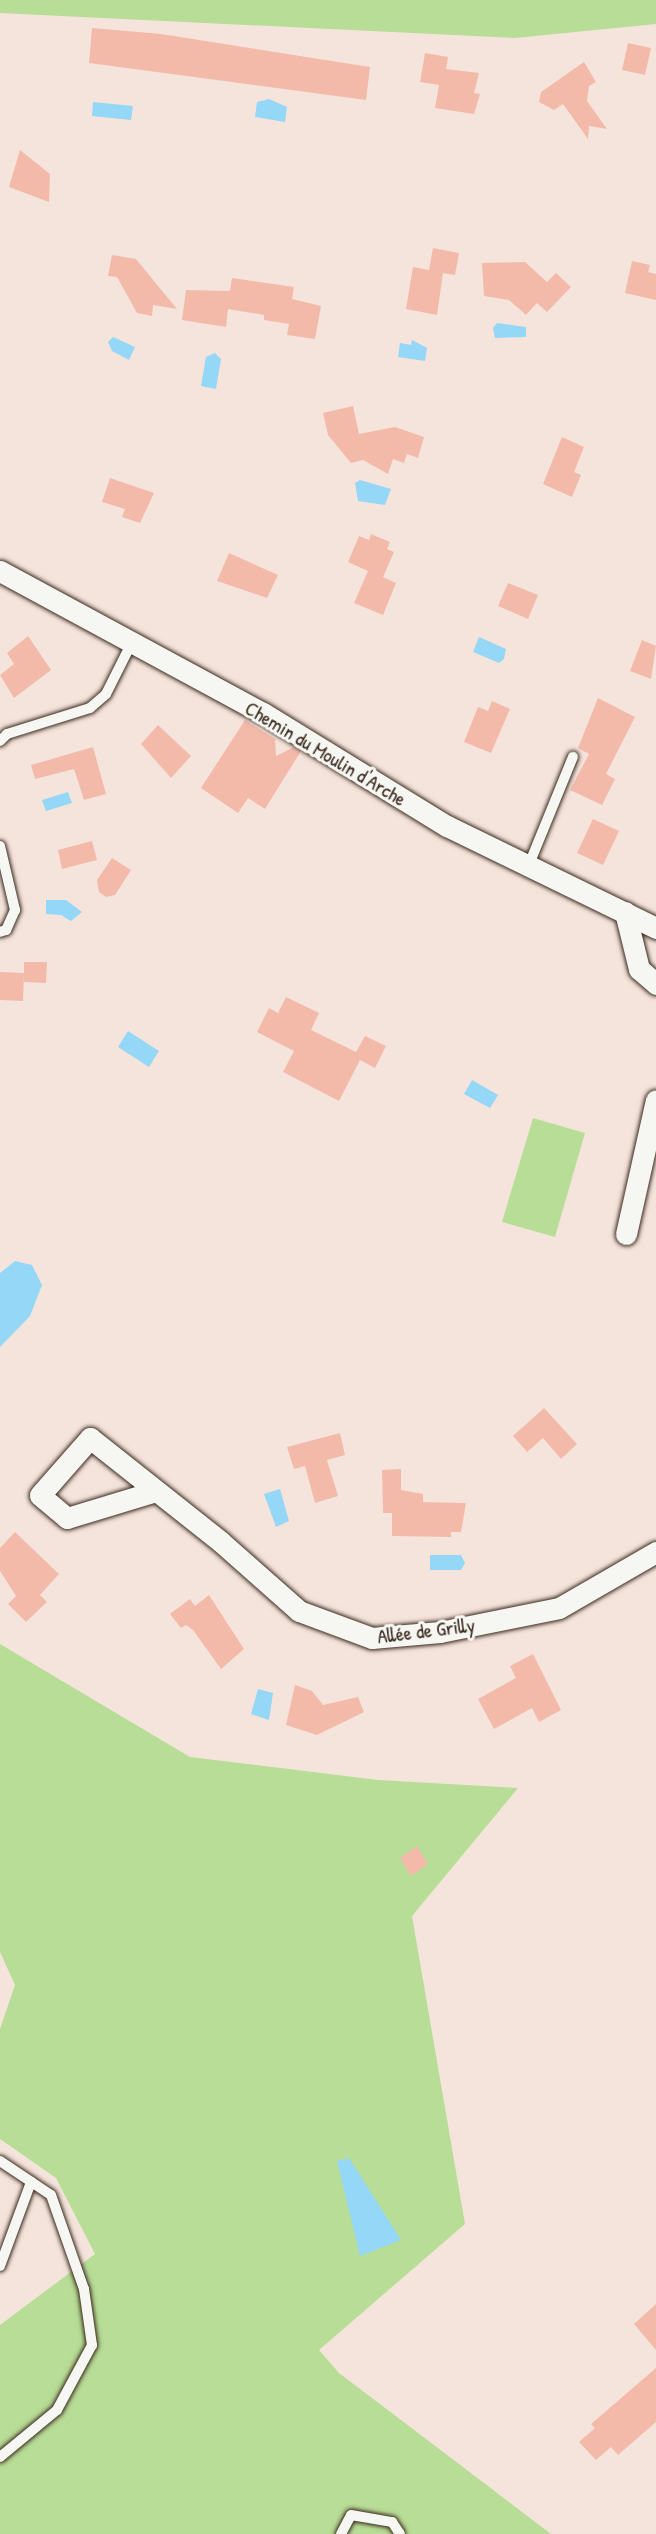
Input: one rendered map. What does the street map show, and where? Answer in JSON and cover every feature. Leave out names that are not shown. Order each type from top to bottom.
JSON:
[{"type":"street","name":"Chemin du Moulin d'Arche","points":[[0,571],[263,713],[447,826],[656,928]]},
{"type":"street","points":[[624,912],[639,969],[656,984]]},
{"type":"street","points":[[626,1233],[656,1100]]},
{"type":"street","name":"Allée de Grilly","points":[[156,1491],[67,1518],[40,1495],[90,1438],[156,1491],[299,1611],[372,1638],[440,1632],[559,1608],[656,1552]]},
{"type":"lane","points":[[0,741],[7,734],[90,708],[106,694],[132,642]]},
{"type":"lane","points":[[528,867],[573,757]]},
{"type":"lane","points":[[0,846],[15,910],[6,930],[0,932]]},
{"type":"lane","points":[[0,2162],[51,2195],[84,2289],[92,2345],[57,2410],[0,2457]]},
{"type":"lane","points":[[0,2266],[31,2182]]},
{"type":"lane","points":[[341,2534],[351,2515],[392,2522],[400,2534]]},
{"type":"green space","points":[[0,0],[656,0],[656,24],[515,38],[0,13]]},
{"type":"green space","points":[[533,1118],[585,1133],[555,1237],[502,1222]]},
{"type":"green space","points":[[0,1644],[190,1757],[378,1780],[518,1788],[412,1916],[465,2224],[319,2350],[339,2373],[551,2534],[0,2534],[0,2325],[95,2254],[56,2178],[0,2139],[0,2029],[15,1985],[0,1952]]},
{"type":"water","points":[[269,99],[287,107],[285,122],[255,117],[257,102]]},
{"type":"water","points":[[93,102],[133,106],[131,120],[92,116]]},
{"type":"water","points":[[497,323],[526,327],[526,337],[495,338],[493,328]]},
{"type":"water","points":[[113,337],[135,347],[129,360],[112,351],[108,342]]},
{"type":"water","points":[[412,340],[427,348],[425,361],[398,357],[400,343],[411,345]]},
{"type":"water","points":[[215,353],[221,359],[216,389],[201,386],[206,357]]},
{"type":"water","points":[[360,480],[391,489],[385,505],[358,501],[355,483]]},
{"type":"water","points":[[479,637],[506,649],[504,659],[499,663],[473,652]]},
{"type":"water","points":[[68,792],[72,803],[46,811],[42,800]]},
{"type":"water","points":[[46,900],[66,900],[82,912],[71,921],[61,915],[46,914]]},
{"type":"water","points":[[128,1031],[159,1051],[149,1067],[118,1047]]},
{"type":"water","points":[[472,1080],[498,1095],[490,1108],[464,1094]]},
{"type":"water","points":[[15,1261],[32,1265],[42,1285],[30,1316],[0,1347],[0,1273]]},
{"type":"water","points":[[280,1489],[289,1521],[276,1527],[264,1494]]},
{"type":"water","points":[[430,1555],[461,1555],[465,1563],[461,1570],[430,1570]]},
{"type":"water","points":[[258,1689],[273,1693],[269,1720],[251,1714]]},
{"type":"water","points":[[349,2158],[401,2240],[360,2256],[337,2161]]},
{"type":"building","points":[[92,28],[161,34],[370,67],[366,100],[89,63]]},
{"type":"building","points":[[628,43],[651,48],[645,75],[622,70]]},
{"type":"building","points":[[425,53],[448,57],[446,69],[479,73],[474,93],[480,94],[474,114],[435,108],[439,85],[420,82]]},
{"type":"building","points":[[584,62],[596,82],[589,86],[587,101],[607,129],[589,126],[588,139],[563,104],[554,110],[539,102],[541,92]]},
{"type":"building","points":[[20,150],[50,174],[49,202],[9,187]]},
{"type":"building","points":[[433,248],[459,253],[455,275],[443,273],[437,315],[406,309],[413,267],[429,270]]},
{"type":"building","points":[[112,255],[136,259],[177,309],[153,305],[152,316],[137,313],[117,277],[108,276]]},
{"type":"building","points":[[632,261],[650,265],[648,272],[656,274],[656,300],[625,293]]},
{"type":"building","points":[[525,262],[547,282],[556,273],[571,287],[547,312],[537,303],[526,315],[509,300],[484,296],[482,263]]},
{"type":"building","points":[[232,278],[294,287],[292,299],[321,306],[315,339],[287,335],[289,324],[264,320],[264,315],[228,309],[226,327],[182,320],[186,290],[230,291]]},
{"type":"building","points":[[353,406],[359,434],[395,427],[424,437],[418,458],[407,454],[404,463],[393,459],[388,474],[363,460],[351,463],[328,435],[323,413]]},
{"type":"building","points":[[562,437],[584,447],[574,472],[581,475],[572,497],[543,484]]},
{"type":"building","points":[[110,478],[154,493],[140,523],[122,517],[125,509],[102,502]]},
{"type":"building","points":[[371,534],[390,542],[387,549],[394,552],[383,577],[396,583],[383,615],[354,603],[368,571],[348,562],[359,536],[369,540]]},
{"type":"building","points":[[229,553],[278,575],[267,598],[217,581]]},
{"type":"building","points":[[508,583],[538,595],[528,619],[498,606]]},
{"type":"building","points":[[28,636],[51,670],[14,698],[0,675],[14,664],[7,653]]},
{"type":"building","points":[[642,640],[656,646],[651,679],[630,671]]},
{"type":"building","points":[[598,698],[635,717],[606,774],[615,779],[602,805],[570,790],[589,754],[578,748]]},
{"type":"building","points":[[492,701],[510,709],[491,753],[464,742],[478,707],[488,711]]},
{"type":"building","points":[[245,720],[275,739],[276,756],[294,747],[301,751],[265,809],[248,798],[238,813],[201,788]]},
{"type":"building","points":[[158,725],[191,756],[171,778],[141,744]]},
{"type":"building","points":[[93,747],[106,794],[84,800],[74,769],[35,779],[31,765]]},
{"type":"building","points":[[593,819],[619,831],[603,865],[577,853]]},
{"type":"building","points":[[92,841],[97,860],[62,869],[58,850]]},
{"type":"building","points":[[112,858],[131,870],[115,895],[106,897],[99,892],[97,880]]},
{"type":"building","points":[[24,962],[47,962],[46,983],[24,982]]},
{"type":"building","points":[[0,972],[24,973],[23,1001],[0,1000]]},
{"type":"building","points":[[286,997],[319,1013],[311,1030],[356,1052],[365,1036],[386,1046],[375,1068],[360,1060],[339,1101],[283,1072],[294,1051],[257,1032],[269,1008],[278,1013]]},
{"type":"building","points":[[544,1408],[577,1444],[561,1459],[543,1438],[527,1452],[513,1436]]},
{"type":"building","points":[[340,1433],[345,1455],[327,1460],[338,1496],[315,1503],[305,1466],[294,1469],[287,1447]]},
{"type":"building","points":[[401,1469],[401,1490],[423,1494],[423,1502],[466,1503],[461,1532],[451,1532],[451,1537],[392,1536],[392,1513],[383,1513],[382,1470]]},
{"type":"building","points":[[15,1532],[59,1574],[40,1595],[47,1602],[26,1622],[8,1604],[16,1596],[0,1571],[0,1548]]},
{"type":"building","points":[[209,1595],[244,1649],[221,1669],[193,1630],[186,1625],[181,1628],[170,1614],[190,1599],[195,1606]]},
{"type":"building","points":[[533,1654],[561,1710],[539,1722],[532,1708],[494,1729],[478,1699],[516,1678],[510,1666]]},
{"type":"building","points":[[295,1685],[312,1691],[323,1705],[358,1697],[364,1712],[317,1735],[286,1725]]},
{"type":"building","points":[[417,1846],[428,1864],[411,1876],[400,1858]]},
{"type":"building","points":[[656,2304],[656,2350],[634,2324]]},
{"type":"building","points":[[656,2368],[656,2422],[618,2455],[611,2447],[596,2460],[579,2442],[595,2428],[591,2424]]}]
